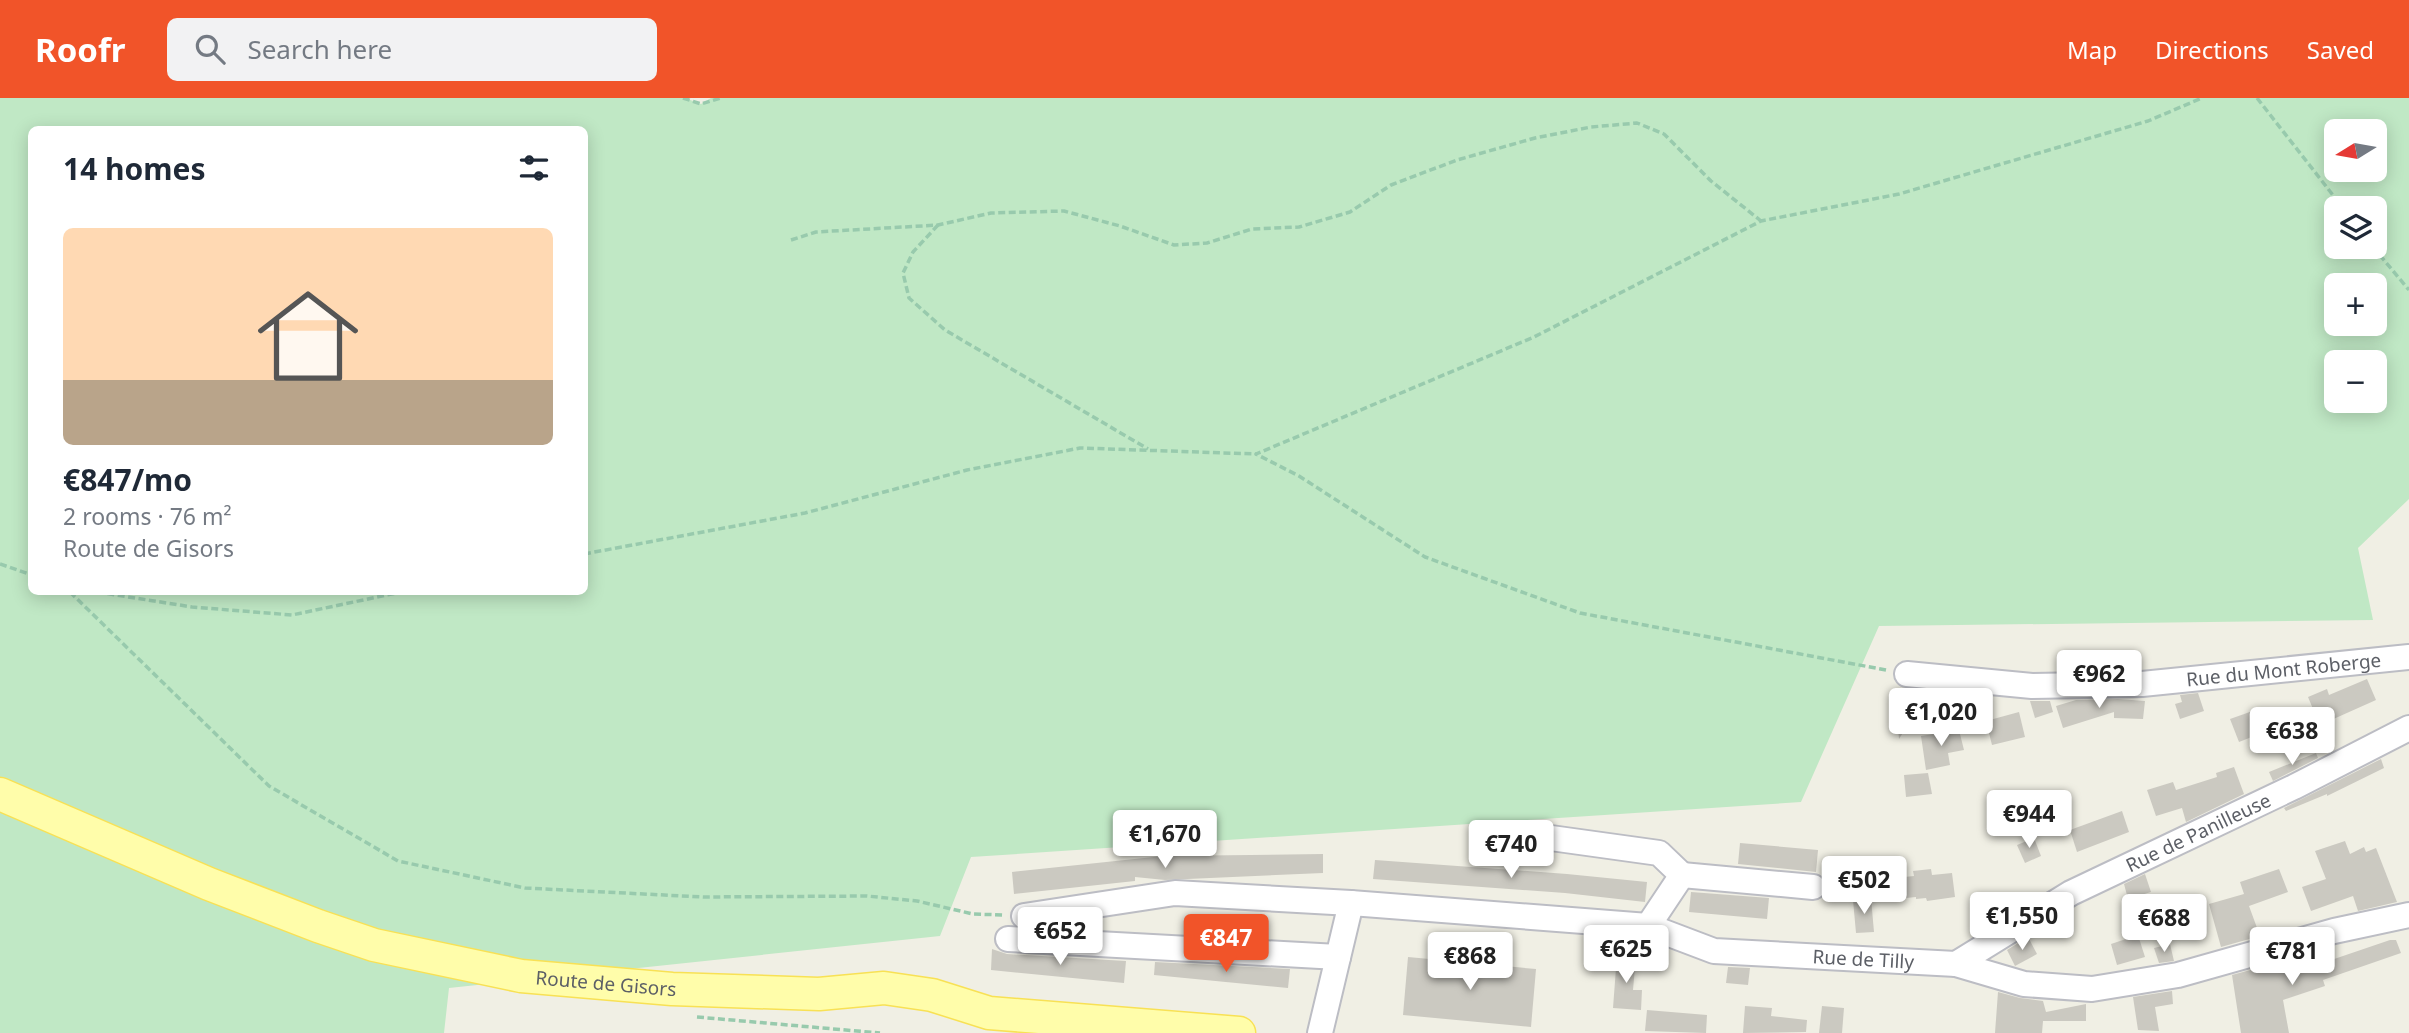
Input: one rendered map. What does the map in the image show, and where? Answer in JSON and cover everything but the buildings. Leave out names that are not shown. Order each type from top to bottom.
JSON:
[{"type":"main road","name":"Route de Gisors","points":[[0,794],[209,884],[318,926],[374,944],[495,971],[521,976],[672,989],[819,994],[884,988],[932,995],[989,1013],[1239,1033]]},
{"type":"street","name":"Rue du Mont Roberge","points":[[1906,674],[2032,686],[2142,684],[2409,657]]},
{"type":"street","name":"Rue de Panilleuse","points":[[1956,964],[2071,893],[2294,787],[2409,728]]},
{"type":"street","points":[[1551,838],[1659,853],[1682,875],[1812,887]]},
{"type":"street","points":[[1648,926],[1682,875]]},
{"type":"street","name":"Rue de Tilly","points":[[1024,916],[1175,893],[1351,903],[1648,926],[1714,951],[1956,964],[2024,984],[2092,989],[2178,975],[2334,931],[2409,915]]},
{"type":"street","points":[[1320,1033],[1351,903]]},
{"type":"street","points":[[1008,939],[1338,957]]},
{"type":"path","points":[[683,98],[701,104],[721,98]]},
{"type":"path","points":[[1256,454],[1534,337],[1761,221],[1899,194],[2148,121],[2202,98]]},
{"type":"path","points":[[2257,98],[2334,196]]},
{"type":"path","points":[[791,240],[816,232],[938,225],[990,213],[1064,211],[1120,226],[1174,245],[1207,243],[1252,229],[1299,226],[1350,212],[1391,185],[1457,160],[1535,138],[1591,127],[1637,123],[1664,134],[1711,181],[1761,221]]},
{"type":"path","points":[[938,225],[913,252],[903,273],[909,298],[945,330],[1150,450]]},
{"type":"path","points":[[2383,259],[2409,290]]},
{"type":"path","points":[[588,553],[805,513],[967,470],[1080,448],[1256,454],[1299,476],[1425,557],[1580,613],[1906,674]]},
{"type":"path","points":[[0,564],[28,574]]},
{"type":"path","points":[[73,595],[269,786],[398,861],[525,888],[703,897],[867,896],[917,901],[973,914],[1024,916]]},
{"type":"path","points":[[116,595],[192,607],[292,615],[387,595]]},
{"type":"green space","points":[[0,98],[685,98],[701,104],[711,98],[2409,98],[2409,499],[2358,548],[2373,620],[1879,626],[1801,802],[971,857],[940,936],[449,988],[444,1033],[0,1033]]}]
